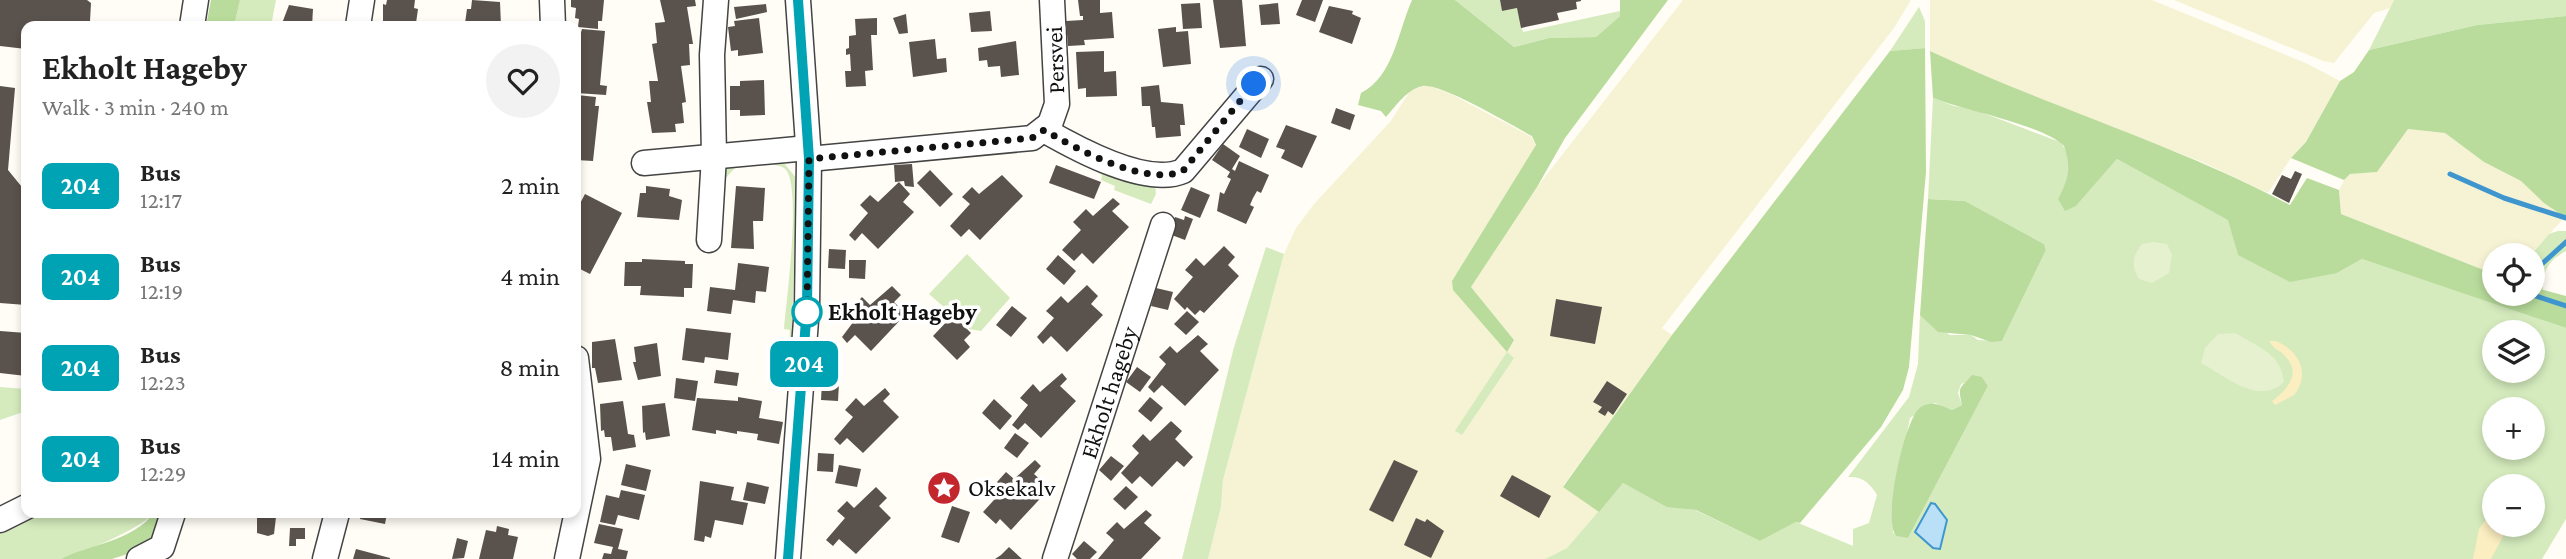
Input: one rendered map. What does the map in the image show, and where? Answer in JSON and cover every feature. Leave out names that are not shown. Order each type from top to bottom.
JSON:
[{"type":"street","points":[[193,21],[196,0]]},
{"type":"street","points":[[359,21],[362,0]]},
{"type":"street","points":[[552,0],[553,21]]},
{"type":"street","points":[[709,240],[714,156],[712,55],[716,0]]},
{"type":"street","points":[[788,559],[807,307],[809,154],[798,0]]},
{"type":"street","name":"Persvei","points":[[644,163],[714,156],[809,154],[1032,138],[1044,130],[1057,104],[1052,0]]},
{"type":"street","points":[[1044,130],[1069,145],[1123,166],[1151,175],[1171,176],[1183,171],[1261,79]]},
{"type":"street","name":"Ekholt hageby","points":[[1055,559],[1163,225]]},
{"type":"street","points":[[581,400],[588,459],[581,488]]},
{"type":"street","points":[[0,520],[21,510]]},
{"type":"street","points":[[139,559],[162,547],[171,518]]},
{"type":"street","points":[[325,559],[336,518]]},
{"type":"street","points":[[567,559],[575,518]]},
{"type":"shaded area","points":[[1683,0],[1911,0],[1894,28],[1662,328],[1672,335],[1563,486],[1599,512],[1567,548],[1545,559],[1208,559],[1221,507],[1223,480],[1284,254],[1296,228],[1314,204],[1390,122],[1410,91],[1426,85],[1449,93],[1532,137],[1536,146],[1452,281],[1514,340],[1471,287],[1537,187]]},
{"type":"shaded area","points":[[1930,0],[2152,0],[2308,64],[2340,81],[2306,142],[2291,158],[2268,193],[2202,162],[1997,83],[1930,51]]},
{"type":"shaded area","points":[[2174,0],[2394,0],[2390,8],[2374,13],[2334,63],[2323,61]]},
{"type":"shaded area","points":[[2408,129],[2445,133],[2484,162],[2521,181],[2564,218],[2541,243],[2482,243],[2482,269],[2341,214],[2339,190],[2344,180],[2350,174],[2377,172]]},
{"type":"green space","points":[[211,0],[240,0],[235,21],[207,21]]},
{"type":"green space","points":[[240,0],[276,0],[272,21],[235,21]]},
{"type":"green space","points":[[1412,0],[1455,0],[1514,47],[1549,38],[1596,37],[1620,16],[1620,0],[1668,0],[1565,138],[1537,187],[1471,287],[1514,340],[1507,352],[1453,290],[1452,281],[1536,145],[1532,136],[1460,98],[1432,87],[1423,86],[1412,91],[1386,117],[1381,111],[1358,105],[1361,93],[1381,76],[1388,64]]},
{"type":"green space","points":[[1455,0],[1500,0],[1502,11],[1517,8],[1523,32],[1620,11],[1620,16],[1596,37],[1549,38],[1514,47]]},
{"type":"green space","points":[[2394,0],[2566,0],[2566,16],[2477,25],[2369,50]]},
{"type":"green space","points":[[1919,7],[1925,21],[1925,48],[1890,51]]},
{"type":"green space","points":[[2566,16],[2566,218],[2544,203],[2521,181],[2484,162],[2445,133],[2408,129],[2377,172],[2350,174],[2344,180],[2291,158],[2306,142],[2340,81],[2354,72],[2369,50],[2477,25]]},
{"type":"green space","points":[[1925,48],[1926,172],[1909,367],[1903,390],[1881,427],[1800,523],[1796,522],[1760,541],[1696,510],[1667,507],[1623,483],[1599,512],[1563,487],[1672,335],[1890,51]]},
{"type":"green space","points":[[1930,51],[2202,163],[2290,205],[2307,178],[2339,190],[2341,214],[2482,269],[2482,300],[2362,259],[2337,273],[2290,282],[2238,255],[2228,220],[2117,159],[2076,206],[2065,211],[2058,199],[2068,174],[2064,146],[2039,131],[1933,98]]},
{"type":"green space","points":[[1933,98],[1954,106],[1970,108],[2060,142],[2068,157],[2069,171],[2058,199],[2076,206],[2117,159],[2229,220],[2238,255],[2337,273],[2362,259],[2482,299],[2482,306],[2509,306],[2542,320],[2482,320],[2482,383],[2545,383],[2545,321],[2566,328],[2566,519],[2542,559],[1545,559],[1567,548],[1623,483],[1667,506],[1695,510],[1760,541],[1796,522],[1853,546],[1853,529],[1869,523],[1877,495],[1865,481],[1848,477],[1909,397],[1918,364],[1920,315],[1950,335],[1971,335],[1978,340],[2002,341],[2046,250],[2044,244],[1965,201],[1928,199]],"holes":[[[1982,377],[1988,386],[1908,538],[1893,533],[1892,507],[1910,418],[1935,403],[1952,410],[1962,405],[1958,393],[1961,384]]]},
{"type":"green space","points":[[727,162],[783,162],[797,179],[790,385],[786,385],[790,330],[784,329],[793,217],[790,177],[784,168],[761,164],[736,167],[720,184],[719,175]]},
{"type":"green space","points":[[1090,167],[1155,183],[1156,194],[1151,204],[1114,190],[1115,186],[1101,180],[1102,175]]},
{"type":"green space","points":[[1928,199],[1965,201],[2044,244],[2046,250],[2002,341],[1991,342],[1971,335],[1938,332],[1920,315]]},
{"type":"green space","points":[[2566,231],[2566,251],[2555,258],[2545,274],[2545,243],[2541,243],[2549,234]]},
{"type":"green space","points":[[2142,244],[2167,244],[2172,255],[2169,273],[2152,283],[2139,279],[2134,261]]},
{"type":"green space","points":[[1266,247],[1284,254],[1223,480],[1221,507],[1208,559],[1182,559],[1234,347]]},
{"type":"green space","points":[[967,254],[1010,298],[981,331],[969,329],[929,294]]},
{"type":"green space","points":[[2545,290],[2566,296],[2566,328],[2501,306],[2545,306]]},
{"type":"green space","points":[[2235,333],[2273,357],[2282,372],[2284,382],[2274,389],[2254,390],[2243,387],[2201,363],[2205,348],[2218,334]]},
{"type":"green space","points":[[1507,352],[1514,358],[1462,435],[1455,431]]},
{"type":"green space","points":[[1972,375],[1982,377],[1988,386],[1908,538],[1897,536],[1893,528],[1893,493],[1908,429],[1921,407],[1937,404],[1952,410],[1962,405],[1960,390]]},
{"type":"green space","points":[[0,387],[21,389],[21,413],[0,420]]},
{"type":"green space","points":[[25,518],[148,518],[125,533],[61,559],[0,559],[0,530]]},
{"type":"green space","points":[[149,518],[165,518],[146,548],[112,559],[61,559],[124,536]]},
{"type":"sand","points":[[2269,341],[2276,341],[2291,351],[2302,371],[2302,379],[2294,395],[2275,405],[2272,401],[2284,391],[2293,373],[2288,360]]},
{"type":"sand","points":[[2482,525],[2482,537],[2503,537],[2491,559],[2473,559]]},
{"type":"water","points":[[1931,503],[1935,504],[1947,520],[1940,549],[1933,548],[1915,532]]},
{"type":"building","points":[[0,0],[87,0],[91,3],[90,21],[21,21],[21,48],[0,46]]},
{"type":"building","points":[[387,0],[415,0],[414,8],[418,9],[416,21],[383,21],[383,4],[386,5]]},
{"type":"building","points":[[472,0],[500,2],[501,21],[465,21],[467,9],[471,9]]},
{"type":"building","points":[[571,0],[604,0],[602,21],[598,21],[598,29],[581,27],[581,21],[575,18],[576,8],[571,7]]},
{"type":"building","points":[[660,0],[695,0],[696,6],[687,7],[693,44],[689,44],[690,65],[681,66],[686,102],[682,103],[684,123],[675,124],[676,132],[652,133],[647,102],[651,102],[649,81],[658,81],[652,44],[657,43],[655,23],[665,22]]},
{"type":"building","points":[[1078,0],[1100,0],[1100,13],[1112,12],[1114,38],[1084,40],[1085,45],[1068,46],[1066,21],[1083,20]]},
{"type":"building","points":[[1213,0],[1242,0],[1246,46],[1220,48]]},
{"type":"building","points":[[1302,0],[1323,0],[1315,22],[1296,15]]},
{"type":"building","points":[[1500,0],[1581,1],[1576,2],[1577,9],[1557,13],[1559,20],[1521,28],[1517,8],[1502,11]]},
{"type":"building","points":[[1200,3],[1202,28],[1183,29],[1181,4]]},
{"type":"building","points":[[1278,3],[1280,24],[1261,25],[1259,5]]},
{"type":"building","points":[[766,4],[767,12],[736,19],[734,7]]},
{"type":"building","points":[[289,5],[313,9],[312,21],[283,21]]},
{"type":"building","points":[[1329,6],[1353,11],[1352,14],[1361,18],[1352,44],[1319,32]]},
{"type":"building","points":[[990,11],[992,31],[971,32],[969,13]]},
{"type":"building","points":[[906,14],[908,33],[899,34],[893,18]]},
{"type":"building","points":[[759,18],[763,53],[738,56],[738,50],[731,51],[728,27],[735,26],[734,21]]},
{"type":"building","points":[[877,18],[877,35],[871,35],[873,70],[865,71],[866,86],[846,87],[845,71],[851,71],[850,54],[846,55],[846,49],[849,48],[849,36],[856,35],[855,19]]},
{"type":"building","points":[[1176,27],[1176,32],[1188,31],[1191,64],[1163,67],[1158,29]]},
{"type":"building","points":[[582,29],[605,31],[600,85],[607,86],[606,95],[581,93]]},
{"type":"building","points":[[935,39],[937,59],[946,58],[947,72],[913,77],[909,42]]},
{"type":"building","points":[[1016,41],[1019,75],[1001,77],[1000,66],[988,67],[987,60],[979,61],[978,48]]},
{"type":"building","points":[[1104,51],[1104,72],[1116,71],[1117,96],[1086,97],[1086,88],[1078,89],[1076,52]]},
{"type":"building","points":[[764,80],[765,115],[740,116],[740,110],[730,110],[730,86],[740,86],[740,81]]},
{"type":"building","points":[[1159,85],[1161,102],[1183,104],[1185,125],[1180,125],[1181,136],[1156,138],[1150,106],[1142,106],[1141,87]]},
{"type":"building","points":[[0,86],[15,88],[8,170],[21,186],[21,305],[0,303]]},
{"type":"building","points":[[581,95],[596,97],[595,106],[599,106],[593,161],[581,160]]},
{"type":"building","points":[[1336,108],[1355,115],[1350,130],[1331,123]]},
{"type":"building","points":[[1286,125],[1317,136],[1302,168],[1281,158],[1285,150],[1276,147]]},
{"type":"building","points":[[1247,129],[1269,139],[1261,158],[1239,147]]},
{"type":"building","points":[[1223,144],[1240,156],[1232,169],[1235,171],[1239,161],[1269,175],[1261,193],[1257,191],[1253,198],[1250,205],[1254,207],[1246,224],[1217,211],[1220,192],[1224,194],[1231,179],[1227,177],[1230,172],[1212,160]]},
{"type":"building","points":[[912,164],[914,187],[905,186],[904,181],[895,182],[894,165]]},
{"type":"building","points":[[1056,165],[1101,182],[1094,199],[1049,183]]},
{"type":"building","points":[[930,170],[953,194],[940,207],[917,183]]},
{"type":"building","points":[[2295,171],[2302,174],[2289,203],[2272,194],[2282,175],[2291,179]]},
{"type":"building","points":[[1002,175],[1023,196],[980,240],[969,229],[961,237],[950,226],[970,204],[962,197],[972,187],[979,194]]},
{"type":"building","points":[[899,182],[910,194],[903,202],[914,212],[878,249],[862,233],[855,241],[849,235],[868,213],[860,205],[870,195],[878,202]]},
{"type":"building","points":[[646,186],[670,189],[669,196],[682,200],[679,220],[637,217],[640,193],[646,193]]},
{"type":"building","points":[[736,186],[765,188],[763,221],[753,221],[754,249],[731,248]]},
{"type":"building","points":[[1191,187],[1210,195],[1200,218],[1181,210]]},
{"type":"building","points":[[585,194],[622,213],[590,274],[581,270],[581,202]]},
{"type":"building","points":[[1113,198],[1120,204],[1112,211],[1129,227],[1093,264],[1082,253],[1074,261],[1062,250],[1081,230],[1073,222],[1086,209],[1093,216]]},
{"type":"building","points":[[1185,216],[1193,219],[1185,240],[1169,234],[1175,217],[1184,220]]},
{"type":"building","points":[[1224,246],[1235,257],[1228,265],[1239,276],[1204,313],[1200,310],[1195,315],[1187,307],[1185,310],[1174,299],[1193,277],[1185,270],[1196,258],[1204,266]]},
{"type":"building","points":[[829,249],[846,250],[845,269],[828,268]]},
{"type":"building","points":[[1058,255],[1076,271],[1064,285],[1046,269]]},
{"type":"building","points":[[642,259],[685,261],[685,264],[693,264],[692,288],[684,288],[684,297],[640,295],[641,286],[624,286],[625,262],[642,262]]},
{"type":"building","points":[[849,260],[866,260],[865,279],[849,278]]},
{"type":"building","points":[[738,263],[769,267],[766,292],[756,291],[755,303],[733,300],[731,314],[707,311],[710,287],[735,290]]},
{"type":"building","points":[[1087,285],[1098,296],[1091,304],[1103,315],[1067,352],[1051,336],[1043,344],[1037,337],[1054,318],[1046,311],[1061,296],[1068,303]]},
{"type":"building","points":[[892,286],[901,295],[894,302],[906,314],[871,351],[855,335],[847,343],[842,337],[857,317],[850,310],[862,297],[870,305]]},
{"type":"building","points":[[1156,288],[1173,292],[1168,310],[1151,306]]},
{"type":"building","points":[[1556,299],[1602,307],[1595,344],[1550,336]]},
{"type":"building","points":[[1012,306],[1027,318],[1011,337],[996,325]]},
{"type":"building","points":[[1187,311],[1199,322],[1186,335],[1174,324]]},
{"type":"building","points":[[953,315],[971,333],[964,340],[970,347],[957,360],[933,336]]},
{"type":"building","points":[[686,328],[731,333],[728,360],[705,357],[704,363],[682,360]]},
{"type":"building","points":[[0,331],[21,333],[21,375],[0,373]]},
{"type":"building","points":[[1198,335],[1208,344],[1200,351],[1219,370],[1185,406],[1162,385],[1154,393],[1148,387],[1166,364],[1159,357],[1170,346],[1177,353]]},
{"type":"building","points":[[615,339],[622,380],[598,383],[595,368],[592,368],[592,342]]},
{"type":"building","points":[[657,343],[661,376],[638,380],[633,362],[636,362],[634,347]]},
{"type":"building","points":[[825,347],[841,348],[840,366],[824,365]]},
{"type":"building","points":[[1137,367],[1151,377],[1140,392],[1126,382]]},
{"type":"building","points":[[716,370],[739,373],[737,386],[714,383]]},
{"type":"building","points":[[1062,373],[1067,379],[1060,386],[1076,401],[1041,438],[1025,423],[1018,430],[1012,425],[1028,405],[1020,398],[1033,384],[1040,392]]},
{"type":"building","points":[[676,378],[698,381],[695,401],[674,398]]},
{"type":"building","points":[[1607,381],[1627,394],[1613,415],[1608,411],[1605,416],[1598,412],[1602,407],[1593,402]]},
{"type":"building","points":[[822,382],[839,383],[838,401],[821,400]]},
{"type":"building","points":[[885,388],[890,394],[883,401],[899,417],[863,453],[847,438],[840,445],[834,439],[853,417],[845,410],[856,398],[864,406]]},
{"type":"building","points":[[738,397],[762,401],[759,418],[783,422],[779,444],[757,440],[758,434],[716,430],[716,434],[692,430],[697,398],[738,401]]},
{"type":"building","points":[[1150,397],[1163,408],[1151,422],[1138,411]]},
{"type":"building","points":[[994,399],[1012,416],[1000,430],[982,413]]},
{"type":"building","points":[[623,401],[628,434],[634,435],[636,447],[613,451],[611,437],[605,437],[604,430],[601,431],[600,404]]},
{"type":"building","points":[[665,403],[670,436],[646,440],[645,432],[643,433],[642,406]]},
{"type":"building","points":[[1171,421],[1182,431],[1175,439],[1193,457],[1184,467],[1177,461],[1152,487],[1140,476],[1132,484],[1121,473],[1139,453],[1132,446],[1143,434],[1150,441]]},
{"type":"building","points":[[1015,433],[1029,443],[1017,458],[1004,448]]},
{"type":"building","points":[[818,453],[834,454],[833,472],[817,471]]},
{"type":"building","points":[[1111,456],[1124,466],[1111,481],[1099,470]]},
{"type":"building","points":[[1035,460],[1041,466],[1034,474],[1050,488],[1011,530],[1000,519],[996,524],[983,512],[1004,489],[997,482],[1006,472],[1014,479]]},
{"type":"building","points":[[1394,460],[1418,471],[1393,522],[1369,510]]},
{"type":"building","points":[[626,464],[651,470],[646,491],[621,485]]},
{"type":"building","points":[[839,465],[861,469],[857,487],[835,483]]},
{"type":"building","points":[[1512,475],[1551,496],[1539,518],[1500,496]]},
{"type":"building","points":[[700,481],[734,487],[731,500],[748,503],[743,525],[715,520],[711,538],[705,536],[704,542],[694,540]]},
{"type":"building","points":[[747,482],[769,487],[765,504],[743,500]]},
{"type":"building","points":[[1126,486],[1138,497],[1125,510],[1113,499]]},
{"type":"building","points":[[876,487],[887,498],[879,506],[891,518],[856,554],[839,539],[833,546],[826,540],[845,518],[837,511],[847,501],[854,508]]},
{"type":"building","points":[[621,490],[645,495],[639,520],[618,515],[615,525],[600,522],[606,495],[619,498]]},
{"type":"building","points":[[952,506],[970,512],[959,543],[941,537]]},
{"type":"building","points":[[1146,510],[1152,515],[1144,523],[1161,538],[1141,559],[1098,559],[1114,540],[1106,533],[1117,522],[1124,529]]},
{"type":"building","points":[[257,518],[276,518],[274,534],[268,536],[257,533]]},
{"type":"building","points":[[360,518],[386,518],[385,524]]},
{"type":"building","points":[[1416,518],[1425,522],[1427,519],[1444,531],[1431,558],[1404,545]]},
{"type":"building","points":[[599,524],[623,529],[618,549],[628,551],[626,559],[602,559],[604,553],[611,554],[613,547],[594,543]]},
{"type":"building","points":[[497,526],[509,529],[508,535],[518,537],[513,559],[479,559],[486,530],[496,532]]},
{"type":"building","points":[[290,528],[305,528],[305,539],[296,539],[296,546],[289,546]]},
{"type":"building","points":[[457,538],[468,541],[464,558],[452,559]]},
{"type":"building","points":[[1084,541],[1097,552],[1090,559],[1077,559],[1072,554]]},
{"type":"building","points":[[1009,547],[1022,559],[995,559],[1001,555]]},
{"type":"building","points":[[356,549],[390,558],[390,559],[353,559]]},
{"type":"waterway","points":[[2450,174],[2504,198],[2566,218]]},
{"type":"waterway","points":[[2545,261],[2566,242]]},
{"type":"waterway","points":[[2545,299],[2566,306]]},
{"type":"bus line","name":"204","points":[[788,559],[807,307],[809,159],[798,0]]},
{"type":"place","name":"Ekholt Hageby","points":[[807,312]]},
{"type":"place","name":"Oksekalv","points":[[944,488]]},
{"type":"route","points":[[807,312],[809,159],[1032,138],[1044,130],[1069,145],[1123,166],[1151,175],[1171,176],[1183,171],[1254,84]]}]
